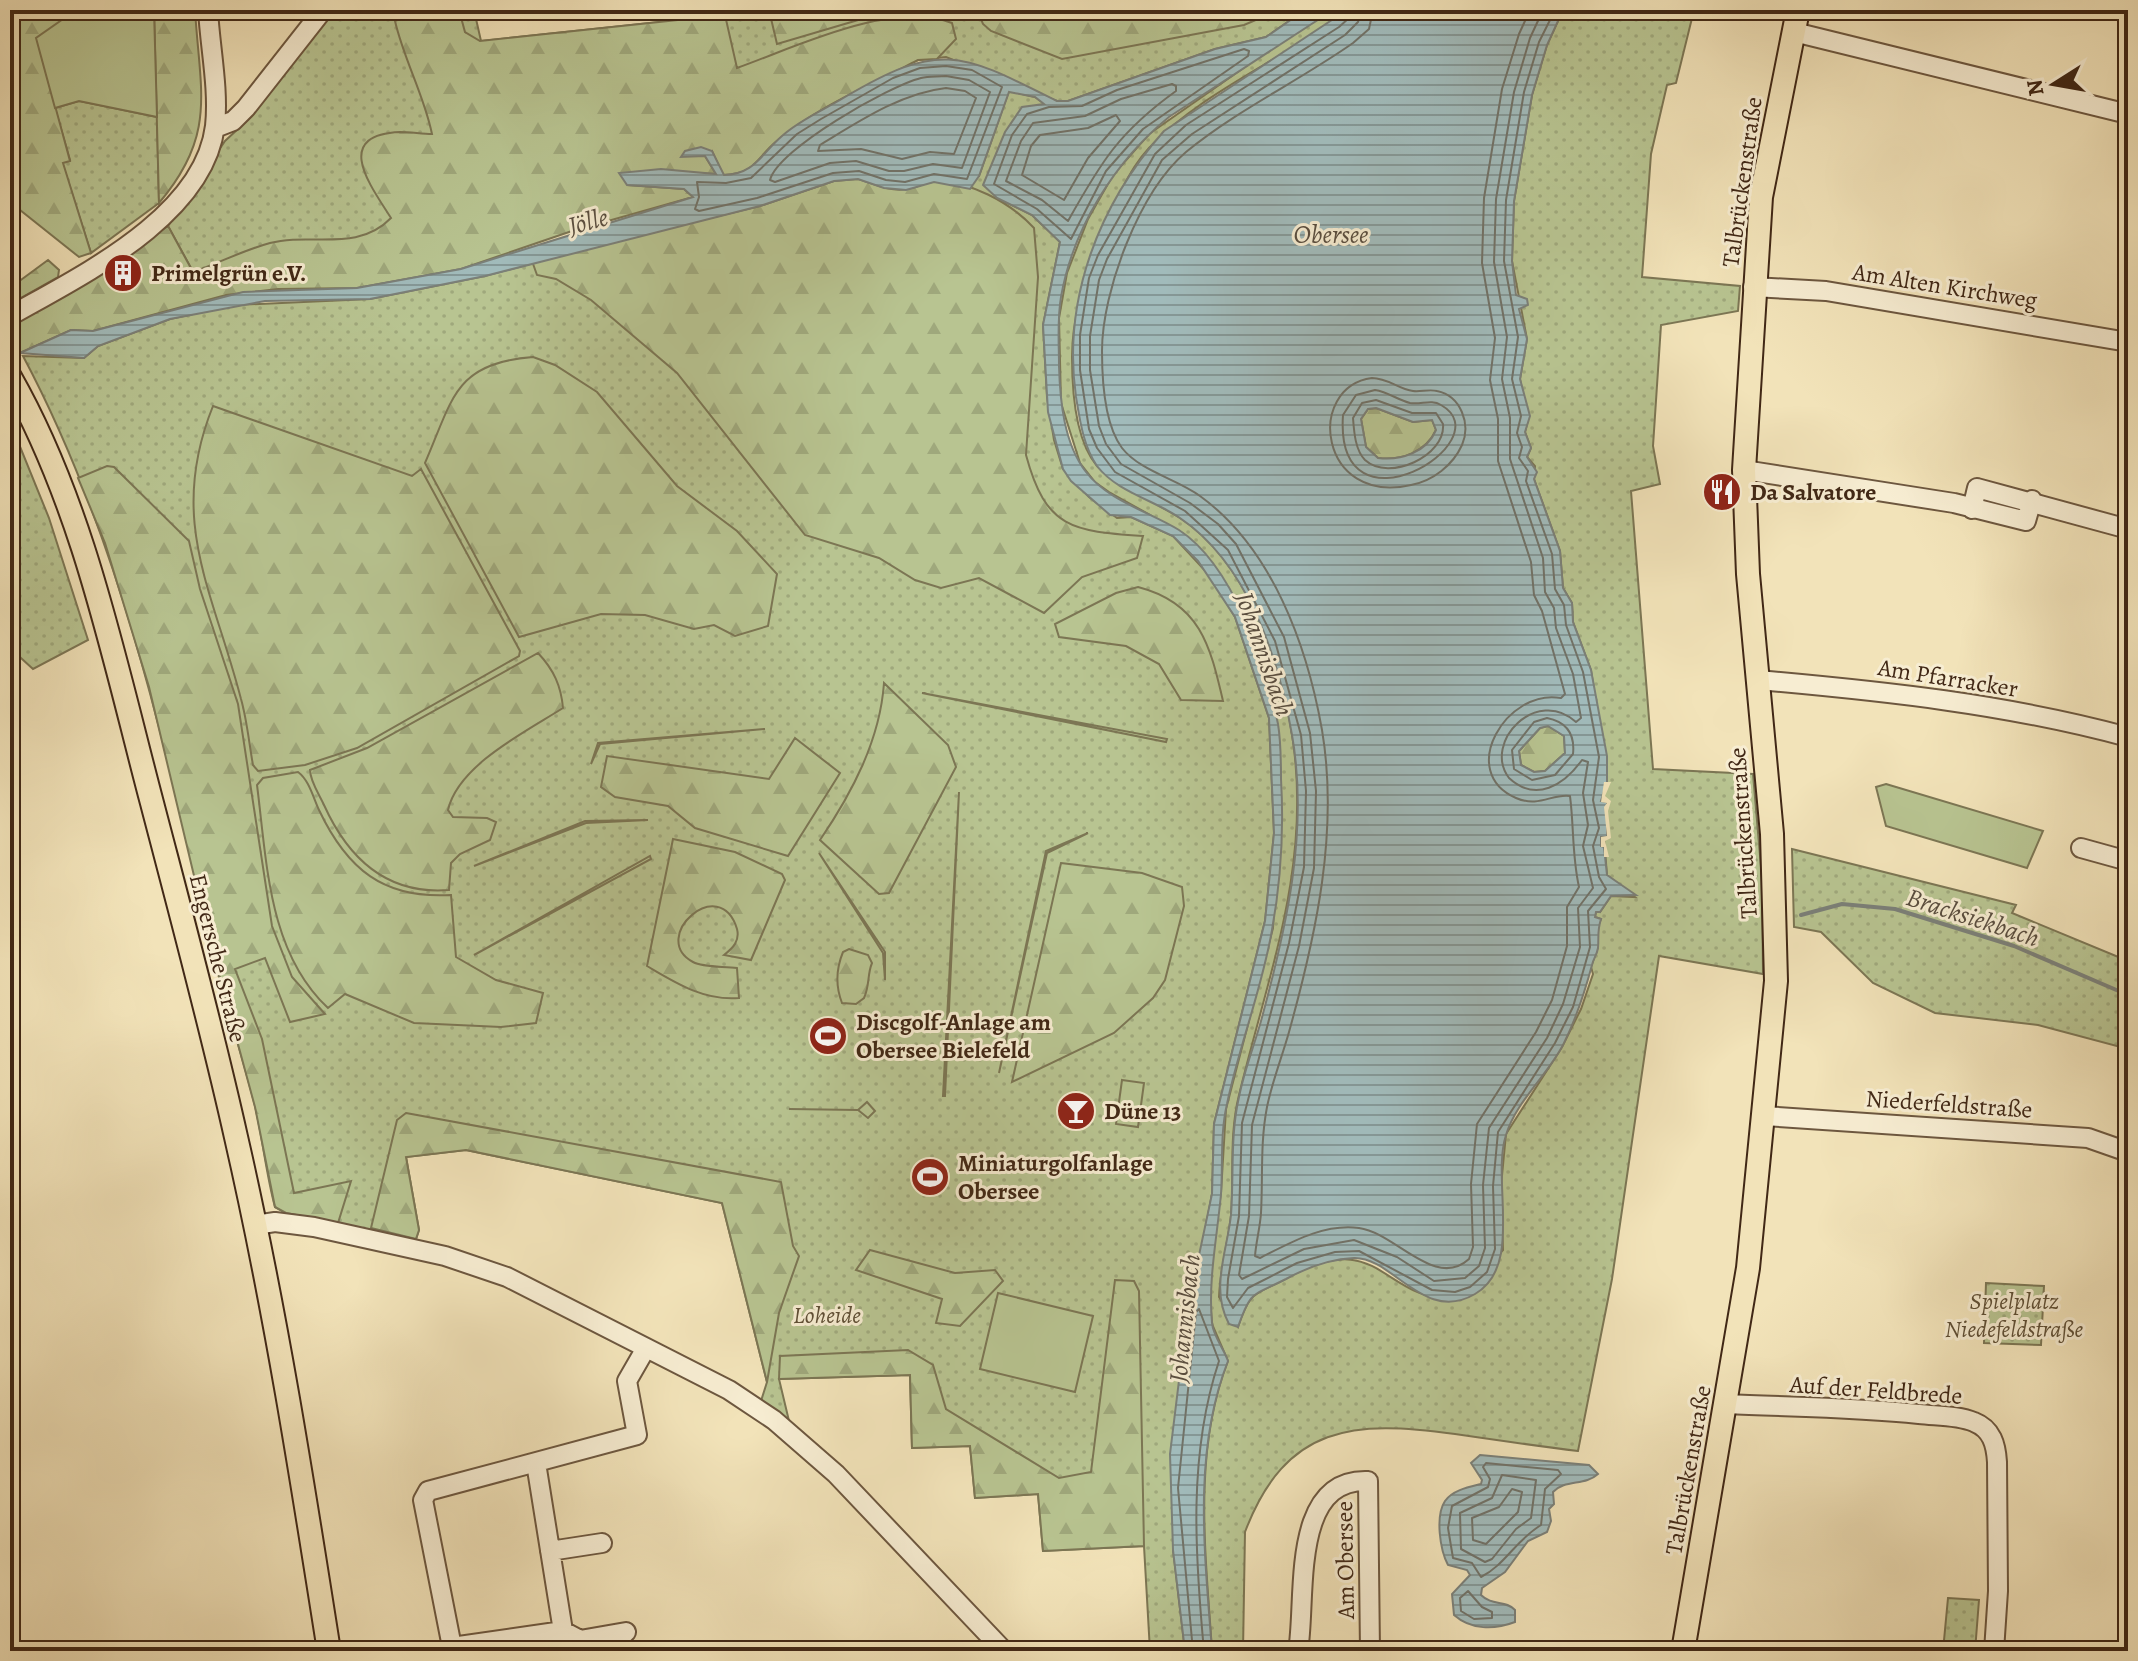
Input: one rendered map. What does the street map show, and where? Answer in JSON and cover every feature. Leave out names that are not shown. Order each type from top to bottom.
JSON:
[{"type":"main road","name":"Talbrückenstraße","points":[[1683,1651],[1748,1268],[1776,981],[1775,908],[1748,574],[1744,470],[1761,197],[1796,21]]},
{"type":"main road","name":"Engersche Straße","points":[[10,377],[44,446],[95,590],[210,1029],[255,1225],[318,1568],[329,1651]]},
{"type":"main road","name":"Engersche Straße","points":[[318,1568],[327,1589],[341,1651]]},
{"type":"street","points":[[10,316],[108,258],[161,218],[204,162],[215,128],[208,10]]},
{"type":"street","points":[[215,128],[233,121],[246,108],[323,10]]},
{"type":"street","points":[[1796,21],[2128,114]]},
{"type":"street","name":"Am Alten Kirchweg","points":[[1753,287],[1841,293],[2128,342]]},
{"type":"street","points":[[1744,470],[1860,487],[1972,509],[1977,488],[2032,500],[2128,529]]},
{"type":"street","name":"Am Pfarracker","points":[[1758,680],[1934,699],[2031,715],[2128,737]]},
{"type":"street","points":[[2081,848],[2128,861]]},
{"type":"street","name":"Niederfeldstraße","points":[[1764,1116],[2088,1138],[2128,1152]]},
{"type":"street","points":[[255,1225],[275,1222],[314,1227],[423,1248],[507,1277],[718,1384],[774,1420],[836,1474],[1004,1651]]},
{"type":"street","points":[[626,1632],[580,1640],[563,1631],[452,1647],[423,1500],[428,1491],[637,1435],[627,1381],[646,1348]]},
{"type":"street","name":"Auf der Feldbrede","points":[[1727,1404],[1898,1412],[1967,1420],[1988,1431],[1995,1443],[1997,1462],[1998,1591],[1994,1651]]},
{"type":"street","points":[[536,1463],[563,1631]]},
{"type":"street","name":"Am Obersee","points":[[1298,1651],[1309,1528],[1326,1496],[1342,1483],[1354,1481],[1368,1481],[1370,1651]]},
{"type":"street","points":[[550,1551],[602,1543]]},
{"type":"green space","points":[[10,10],[77,11],[37,39],[70,161],[63,163],[91,253],[79,257],[10,202]]},
{"type":"green space","points":[[76,10],[154,10],[157,117],[79,101],[55,108],[36,38]]},
{"type":"green space","points":[[154,10],[195,10],[201,89],[201,112],[190,156],[159,203]]},
{"type":"green space","points":[[333,10],[474,10],[481,41],[725,15],[733,10],[1305,10],[1266,37],[1215,49],[1068,101],[1057,101],[946,57],[918,60],[208,299],[168,226],[225,141],[252,116]]},
{"type":"green space","points":[[411,10],[459,10],[465,32],[480,41],[725,15],[737,68],[815,38],[901,17],[928,17],[952,23],[956,39],[937,59],[918,60],[811,117],[778,140],[743,172],[723,175],[712,151],[705,156],[716,174],[691,173],[627,185],[684,189],[693,197],[569,232],[461,269],[357,288],[278,289],[226,295],[93,331],[71,330],[20,353],[10,336],[10,327],[168,226],[193,272],[270,243],[364,235],[391,218],[367,177],[362,152],[367,142],[379,135],[400,132],[432,134],[395,21],[409,15]]},
{"type":"green space","points":[[769,10],[892,10],[777,44]]},
{"type":"green space","points":[[977,10],[1072,10],[1168,17],[1268,10],[1263,17],[1244,25],[1062,59],[991,31],[983,24]]},
{"type":"green space","points":[[1333,10],[1347,10],[1195,109],[1171,127],[1140,159],[1119,195],[1093,262],[1074,328],[1072,357],[1076,414],[1090,455],[1097,466],[1114,480],[1180,518],[1204,537],[1225,561],[1258,617],[1270,648],[1293,741],[1297,788],[1291,877],[1274,964],[1236,1110],[1231,1215],[1219,1297],[1238,1327],[1246,1306],[1260,1291],[1318,1264],[1342,1259],[1378,1269],[1410,1289],[1430,1297],[1456,1300],[1503,1250],[1501,1186],[1506,1134],[1562,1047],[1581,1009],[1598,947],[1595,934],[1601,919],[1595,917],[1596,911],[1600,912],[1611,896],[1635,897],[1607,875],[1601,802],[1606,771],[1591,670],[1573,622],[1572,603],[1563,588],[1560,551],[1534,479],[1535,466],[1527,457],[1531,448],[1525,432],[1528,420],[1520,379],[1527,339],[1512,261],[1514,201],[1532,95],[1547,45],[1563,10],[1694,10],[1676,83],[1667,85],[1651,154],[1642,277],[1740,286],[1738,311],[1661,325],[1653,446],[1660,484],[1631,491],[1653,769],[1753,774],[1762,879],[1763,974],[1659,956],[1612,1279],[1578,1451],[1385,1428],[1355,1430],[1328,1437],[1303,1450],[1281,1469],[1262,1496],[1245,1532],[1243,1651],[1212,1651],[1204,1504],[1209,1432],[1228,1361],[1212,1324],[1209,1279],[1221,1193],[1226,1109],[1273,928],[1281,781],[1278,728],[1249,629],[1209,560],[1184,534],[1095,482],[1080,463],[1061,403],[1059,318],[1067,273],[1088,219],[1113,175],[1149,134],[1305,25]]},
{"type":"green space","name":"Loheide","points":[[1009,91],[1035,97],[1046,105],[997,198],[1032,215],[1060,242],[1043,325],[1047,397],[1054,440],[1063,469],[1089,497],[1117,518],[1131,517],[1173,536],[1210,576],[1235,617],[1269,718],[1274,833],[1265,921],[1214,1124],[1212,1194],[1182,1348],[1173,1550],[1185,1651],[1150,1651],[1144,1546],[1043,1551],[1038,1494],[975,1498],[970,1446],[912,1448],[910,1375],[779,1379],[790,1425],[761,1401],[767,1382],[722,1203],[466,1150],[406,1157],[419,1230],[416,1239],[286,1213],[275,1207],[255,1106],[217,971],[154,706],[133,634],[85,492],[23,356],[84,358],[98,346],[170,319],[235,305],[370,299],[485,276],[810,189],[979,176]]},
{"type":"green space","points":[[79,101],[157,117],[159,203],[91,253],[62,162],[70,160],[55,108]]},
{"type":"green space","points":[[858,179],[901,190],[932,182],[960,184],[988,194],[1034,228],[1038,277],[1026,455],[1034,480],[1053,512],[1065,521],[1098,532],[1143,536],[1137,558],[1082,577],[1044,613],[979,578],[941,588],[915,580],[879,558],[805,535],[677,373],[591,300],[556,279],[537,275],[532,261],[760,206],[834,181]]},
{"type":"green space","points":[[48,260],[59,270],[58,277],[10,304],[10,288]]},
{"type":"green space","points":[[533,357],[555,365],[597,392],[677,486],[737,531],[777,574],[768,626],[735,636],[714,625],[694,629],[645,615],[601,614],[519,637],[425,463],[451,403],[471,376],[487,367]]},
{"type":"green space","points":[[213,406],[412,476],[421,469],[520,651],[519,656],[357,748],[305,765],[258,771],[253,765],[243,707],[199,554],[194,520],[194,485],[200,447]]},
{"type":"green space","points":[[1376,408],[1413,422],[1432,420],[1436,430],[1426,444],[1412,453],[1395,458],[1378,458],[1366,447],[1361,419],[1368,409]]},
{"type":"green space","points":[[10,422],[49,518],[88,640],[33,669],[10,648]]},
{"type":"green space","points":[[107,466],[114,467],[189,541],[200,589],[238,704],[272,926],[292,977],[325,1014],[290,1022],[265,958],[235,969],[262,1039],[294,1193],[351,1181],[338,1223],[286,1213],[275,1207],[255,1107],[206,926],[149,687],[105,543],[78,478]]},
{"type":"green space","points":[[1138,587],[1159,594],[1189,615],[1207,645],[1223,701],[1181,700],[1159,664],[1126,646],[1059,637],[1055,624],[1116,593]]},
{"type":"green space","points":[[538,653],[556,679],[563,708],[479,764],[454,794],[448,810],[453,817],[487,818],[496,822],[490,840],[460,854],[451,863],[449,890],[407,886],[372,869],[358,857],[334,824],[313,783],[310,770],[367,748]]},
{"type":"green space","points":[[884,683],[948,745],[956,767],[889,893],[879,894],[820,840],[843,804],[862,765],[877,725]]},
{"type":"green space","points":[[922,693],[1167,739],[1166,742]]},
{"type":"green space","points":[[1548,726],[1564,736],[1565,753],[1545,771],[1534,772],[1521,765],[1519,751],[1540,728]]},
{"type":"green space","points":[[765,729],[600,744],[591,764],[598,743]]},
{"type":"green space","points":[[795,738],[840,773],[788,856],[695,828],[668,806],[615,797],[601,787],[607,756],[769,779]]},
{"type":"green space","points":[[298,772],[308,784],[330,831],[355,864],[370,876],[406,892],[451,895],[456,957],[496,980],[543,993],[536,1023],[501,1027],[414,1023],[345,994],[328,1008],[308,985],[282,933],[264,844],[257,785],[263,778]]},
{"type":"green space","points":[[1886,784],[2043,831],[2027,868],[1886,826],[1876,787]]},
{"type":"green space","points":[[959,792],[945,1096],[943,1096]]},
{"type":"green space","points":[[648,820],[586,823],[474,866],[585,821]]},
{"type":"green space","points":[[1088,833],[1047,853],[999,1073],[1046,851]]},
{"type":"green space","points":[[673,839],[735,852],[782,874],[785,880],[751,960],[724,955],[735,944],[738,933],[728,913],[717,907],[704,908],[692,915],[683,926],[678,939],[681,951],[698,964],[737,968],[739,998],[702,994],[647,966]]},
{"type":"green space","points":[[1792,849],[2016,905],[2012,913],[2128,961],[2128,1049],[2038,1025],[1935,1013],[1873,983],[1821,932],[1794,927]]},
{"type":"green space","points":[[819,853],[885,952],[885,980],[883,953]]},
{"type":"green space","points":[[650,856],[651,859],[474,955]]},
{"type":"green space","points":[[1061,863],[1142,873],[1182,887],[1184,906],[1165,980],[1153,998],[1114,1033],[1012,1082]]},
{"type":"green space","points":[[849,949],[868,955],[872,963],[866,993],[856,1004],[842,1003],[837,983],[843,952]]},
{"type":"green space","points":[[1122,1080],[1144,1083],[1138,1127],[1116,1124]]},
{"type":"green space","points":[[867,1102],[875,1111],[868,1118],[858,1110]]},
{"type":"green space","points":[[406,1113],[781,1182],[793,1246],[799,1256],[779,1313],[767,1382],[722,1203],[466,1150],[406,1157],[419,1230],[416,1239],[371,1228],[397,1120]]},
{"type":"green space","points":[[870,1250],[955,1273],[995,1270],[1003,1281],[960,1326],[936,1323],[942,1299],[856,1270]]},
{"type":"green space","points":[[1115,1280],[1134,1281],[1139,1291],[1144,1546],[1043,1551],[1038,1494],[975,1498],[970,1446],[912,1448],[910,1375],[779,1379],[780,1356],[908,1350],[933,1365],[946,1409],[1059,1478],[1091,1472]]},
{"type":"green space","name":"Spielplatz Niedefeldstraße","points":[[1986,1283],[2044,1286],[2041,1345],[1984,1343]]},
{"type":"green space","points":[[998,1293],[1093,1316],[1075,1392],[980,1369]]},
{"type":"green space","points":[[1948,1598],[1979,1600],[1975,1651],[1943,1651]]},
{"type":"water","points":[[1305,10],[1333,10],[1169,117],[1114,175],[1075,246],[1059,314],[1062,408],[1068,435],[1079,461],[1106,491],[1179,530],[1216,567],[1256,645],[1273,700],[1280,738],[1282,817],[1278,892],[1268,952],[1225,1115],[1221,1194],[1212,1275],[1213,1328],[1228,1361],[1209,1431],[1205,1468],[1204,1541],[1212,1651],[1185,1651],[1173,1550],[1170,1454],[1188,1307],[1212,1194],[1214,1124],[1265,921],[1274,833],[1269,718],[1235,617],[1198,561],[1173,536],[1131,517],[1110,515],[1071,481],[1063,469],[1048,412],[1043,325],[1060,242],[1032,215],[997,198],[983,185],[1005,132],[1022,107],[1044,104],[1035,97],[1009,92],[979,176],[970,189],[934,182],[906,190],[884,188],[858,179],[834,181],[760,206],[485,276],[370,299],[265,301],[170,319],[98,346],[84,358],[20,353],[71,330],[93,331],[243,292],[357,288],[461,269],[693,197],[684,189],[627,185],[619,173],[661,169],[716,174],[705,156],[681,157],[685,151],[701,147],[712,151],[724,175],[735,174],[757,162],[797,125],[905,67],[951,60],[973,64],[1057,101],[1068,101],[1215,49],[1266,37]]},
{"type":"water","name":"Obersee","points":[[1347,10],[1563,10],[1547,45],[1532,95],[1514,201],[1512,261],[1516,295],[1527,299],[1528,305],[1519,309],[1527,339],[1520,379],[1530,416],[1525,432],[1531,448],[1527,457],[1537,472],[1534,479],[1560,551],[1563,588],[1572,603],[1573,622],[1591,670],[1607,756],[1607,782],[1601,801],[1607,802],[1607,837],[1601,837],[1601,846],[1604,847],[1607,875],[1636,895],[1611,896],[1600,912],[1596,912],[1595,917],[1601,919],[1597,950],[1573,1024],[1558,1054],[1517,1111],[1506,1135],[1502,1154],[1503,1221],[1498,1264],[1490,1281],[1475,1294],[1457,1301],[1440,1301],[1425,1296],[1382,1267],[1354,1258],[1319,1264],[1254,1295],[1238,1327],[1229,1324],[1223,1311],[1220,1284],[1231,1215],[1236,1112],[1279,951],[1292,880],[1298,807],[1292,735],[1269,644],[1241,586],[1224,560],[1204,537],[1180,518],[1115,483],[1092,458],[1081,424],[1073,360],[1075,324],[1090,255],[1121,190],[1164,131]],"holes":[[[1376,408],[1413,422],[1432,420],[1436,430],[1426,444],[1412,453],[1396,458],[1378,458],[1366,447],[1361,419],[1368,409]],[[1548,726],[1564,736],[1565,753],[1545,771],[1534,772],[1521,765],[1519,751],[1540,728]]]},
{"type":"water","points":[[1480,1455],[1589,1465],[1598,1474],[1587,1480],[1563,1485],[1553,1492],[1554,1504],[1549,1509],[1551,1521],[1547,1532],[1528,1541],[1505,1572],[1482,1588],[1481,1595],[1485,1598],[1515,1610],[1515,1622],[1491,1627],[1468,1624],[1454,1615],[1452,1594],[1470,1575],[1467,1570],[1448,1565],[1440,1533],[1440,1515],[1448,1497],[1481,1484],[1482,1480],[1471,1463]]},
{"type":"pier","points":[[1604,782],[1611,782],[1605,796],[1611,801],[1608,811],[1611,838],[1605,841],[1609,857],[1604,857],[1604,847],[1601,847],[1601,837],[1607,836],[1604,807],[1607,803],[1601,802]]},
{"type":"waterway","name":"Bracksiekbach","points":[[1801,915],[1842,904],[1895,909],[2014,946],[2128,995]]},
{"type":"place","name":"Primelgrün e.V.","points":[[123,273]]},
{"type":"place","name":"Da Salvatore","points":[[1722,492]]},
{"type":"place","name":"Discgolf-Anlage am Obersee Bielefeld","points":[[828,1036]]},
{"type":"place","name":"Düne 13","points":[[1076,1111]]},
{"type":"place","name":"Miniaturgolfanlage Obersee","points":[[930,1177]]},
{"type":"water label","name":"Jölle","points":[[588,221]]},
{"type":"water label","name":"Johannisbach","points":[[1265,654]]},
{"type":"water label","name":"Johannisbach","points":[[1184,1318]]}]
